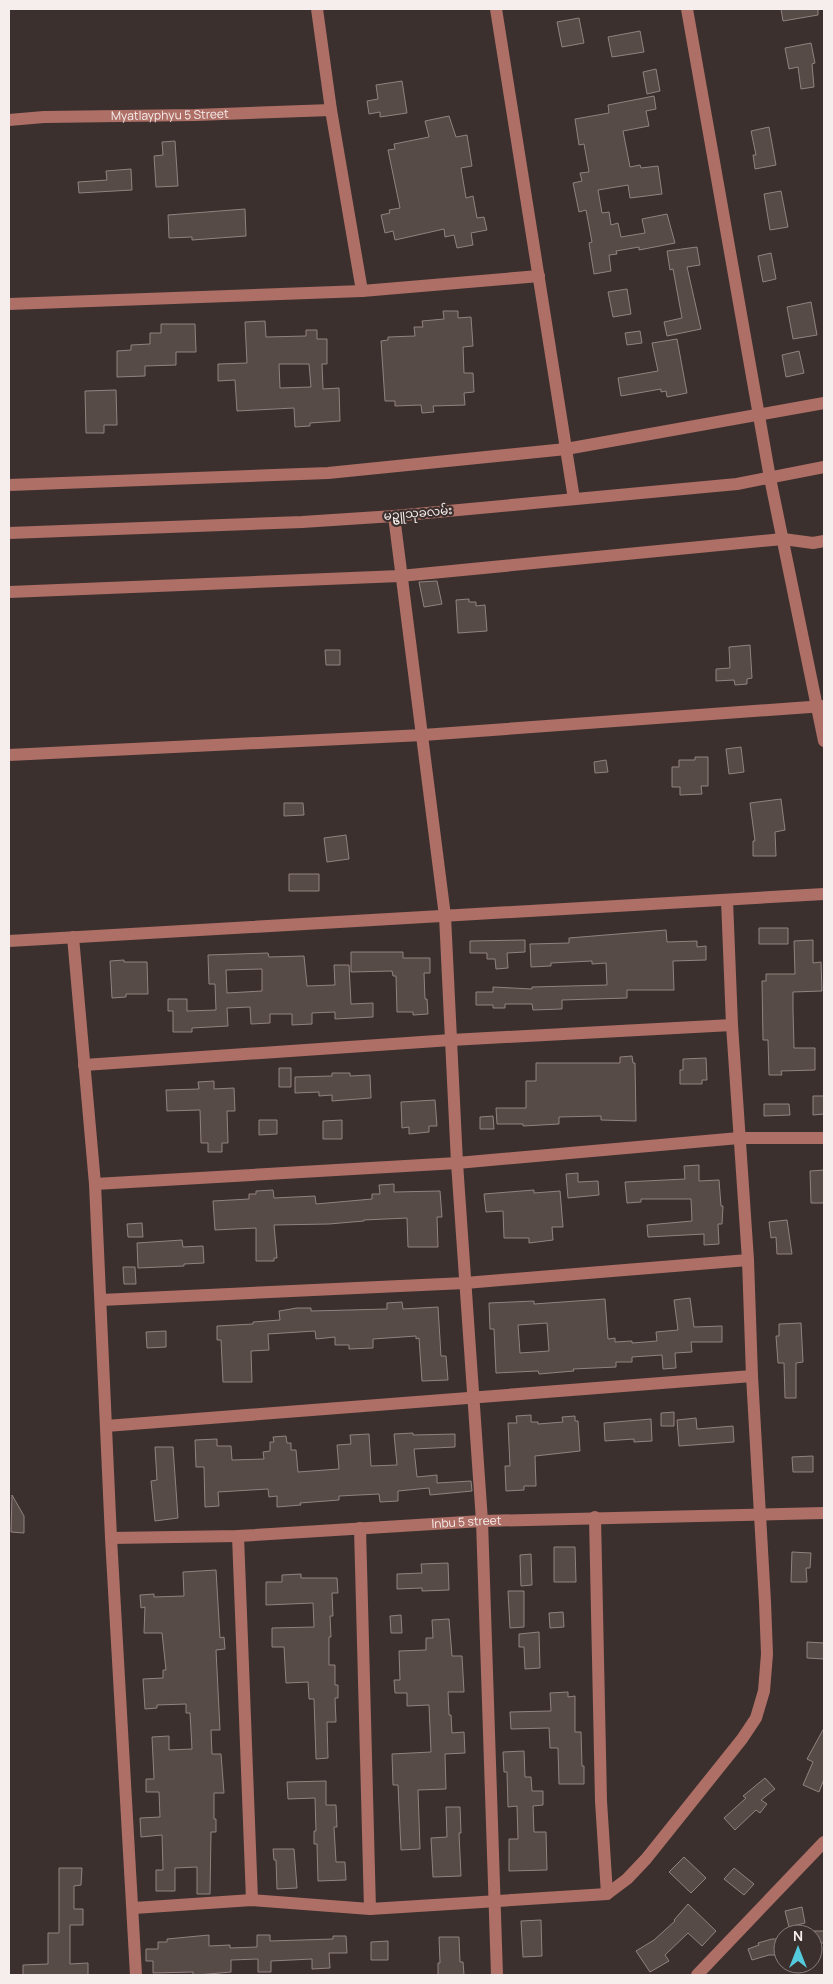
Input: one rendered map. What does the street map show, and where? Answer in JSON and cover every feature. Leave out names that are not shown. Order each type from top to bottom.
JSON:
[{"type":"street","points":[[317,9],[331,110],[362,291]]},
{"type":"street","points":[[496,9],[574,499]]},
{"type":"street","points":[[687,9],[770,478],[821,706],[824,741]]},
{"type":"street","name":"Myatlayphyu 5 Street","points":[[9,120],[44,117],[331,110]]},
{"type":"street","points":[[9,304],[362,291],[539,276]]},
{"type":"street","points":[[9,485],[328,473],[566,449],[824,403]]},
{"type":"street","name":"မဥ္ဇူသုခလမ်း","points":[[9,534],[302,522],[394,516],[737,484],[824,467]]},
{"type":"street","points":[[394,516],[400,576],[423,735],[445,916],[457,1163],[482,1521],[497,1975]]},
{"type":"street","points":[[9,592],[400,576],[783,539],[813,543],[824,541]]},
{"type":"street","points":[[9,755],[423,735],[821,706]]},
{"type":"street","points":[[9,941],[824,894]]},
{"type":"street","points":[[134,1908],[252,1900],[370,1909],[607,1894],[628,1879],[646,1859],[742,1739],[756,1718],[764,1690],[767,1654],[752,1376],[748,1260],[732,1025],[727,900]]},
{"type":"street","points":[[74,937],[95,1184],[110,1538],[134,1908],[136,1975]]},
{"type":"street","points":[[84,1065],[451,1040],[732,1025]]},
{"type":"street","points":[[95,1184],[457,1163],[739,1138],[824,1138]]},
{"type":"street","points":[[101,1300],[465,1283],[748,1260]]},
{"type":"street","points":[[106,1426],[752,1376]]},
{"type":"street","name":"Inbu 5 street","points":[[110,1538],[238,1536],[482,1521],[824,1513]]},
{"type":"street","points":[[594,1518],[601,1801],[607,1894]]},
{"type":"street","points":[[360,1528],[370,1909]]},
{"type":"street","points":[[238,1536],[252,1900]]},
{"type":"street","points":[[697,1975],[824,1842]]},
{"type":"building","points":[[781,9],[818,9],[818,15],[783,21]]},
{"type":"building","points":[[579,18],[584,43],[562,47],[557,22]]},
{"type":"building","points":[[640,31],[644,52],[612,57],[608,37]]},
{"type":"building","points":[[811,43],[815,63],[812,64],[814,87],[801,89],[798,67],[789,69],[785,48]]},
{"type":"building","points":[[656,69],[660,91],[647,94],[643,72]]},
{"type":"building","points":[[402,81],[407,113],[380,117],[380,112],[369,114],[367,101],[378,99],[376,85]]},
{"type":"building","points":[[654,96],[656,109],[646,111],[649,126],[623,131],[630,167],[640,165],[641,168],[658,166],[662,194],[630,198],[628,185],[598,190],[602,213],[609,212],[611,225],[618,223],[621,237],[645,233],[642,219],[667,214],[675,243],[639,250],[639,247],[616,251],[617,254],[609,255],[611,271],[594,274],[589,243],[592,242],[586,210],[579,212],[573,183],[582,181],[580,173],[589,172],[584,144],[579,145],[575,119],[609,113],[608,105]]},
{"type":"building","points":[[449,116],[456,137],[467,135],[472,166],[461,168],[466,198],[473,196],[477,218],[484,217],[487,230],[471,233],[473,245],[457,248],[454,235],[445,237],[444,229],[395,240],[393,231],[385,233],[381,215],[390,213],[389,210],[400,208],[388,150],[395,149],[394,144],[429,137],[425,121]]},
{"type":"building","points":[[769,127],[776,165],[755,169],[753,155],[756,155],[751,131]]},
{"type":"building","points":[[175,141],[178,186],[156,187],[154,156],[163,155],[162,142]]},
{"type":"building","points":[[131,169],[132,190],[79,193],[78,182],[107,180],[106,171]]},
{"type":"building","points":[[781,191],[788,227],[770,230],[764,194]]},
{"type":"building","points":[[245,209],[246,236],[192,240],[192,237],[169,238],[168,215]]},
{"type":"building","points":[[697,247],[700,265],[687,267],[701,329],[667,336],[664,322],[682,318],[673,269],[670,270],[667,251]]},
{"type":"building","points":[[771,253],[776,279],[763,282],[758,256]]},
{"type":"building","points":[[627,289],[631,314],[613,317],[608,292]]},
{"type":"building","points":[[811,302],[817,335],[793,339],[787,307]]},
{"type":"building","points":[[443,311],[458,311],[458,318],[471,317],[473,346],[463,347],[464,373],[473,373],[474,392],[464,393],[465,405],[433,406],[434,412],[422,413],[421,405],[395,406],[395,401],[385,401],[381,341],[388,340],[388,337],[415,336],[414,327],[423,327],[422,321],[444,319]]},
{"type":"building","points":[[265,321],[266,337],[306,336],[306,330],[317,330],[317,339],[327,339],[327,364],[322,364],[323,389],[339,388],[340,421],[310,423],[310,426],[295,427],[294,408],[237,411],[235,380],[218,381],[218,364],[247,363],[245,322]],"holes":[[[279,364],[309,364],[311,387],[280,388]]]},
{"type":"building","points":[[161,324],[195,324],[196,352],[176,352],[176,365],[145,366],[145,376],[117,377],[117,351],[131,350],[131,345],[150,344],[150,333],[161,333]]},
{"type":"building","points":[[640,331],[642,343],[627,345],[625,333]]},
{"type":"building","points":[[677,339],[687,393],[667,397],[666,391],[661,392],[661,389],[621,396],[618,378],[658,371],[652,343]]},
{"type":"building","points":[[799,351],[804,373],[786,377],[782,355]]},
{"type":"building","points":[[116,390],[117,425],[104,425],[104,433],[86,433],[85,391]]},
{"type":"building","points":[[437,581],[442,604],[424,607],[419,582]]},
{"type":"building","points":[[469,599],[469,602],[476,602],[476,606],[485,605],[487,631],[458,633],[456,600]]},
{"type":"building","points":[[750,645],[752,678],[747,679],[747,684],[735,685],[734,680],[716,681],[716,669],[730,668],[729,647]]},
{"type":"building","points":[[325,650],[340,650],[340,665],[326,665]]},
{"type":"building","points":[[741,747],[744,772],[729,774],[726,749]]},
{"type":"building","points":[[695,757],[708,757],[708,786],[701,786],[702,794],[680,795],[680,787],[672,787],[672,767],[679,767],[679,760],[695,760]]},
{"type":"building","points":[[606,760],[608,772],[595,773],[594,762]]},
{"type":"building","points":[[781,799],[785,830],[775,832],[776,856],[753,856],[753,841],[755,841],[750,803]]},
{"type":"building","points":[[284,803],[303,803],[304,815],[284,816]]},
{"type":"building","points":[[346,835],[349,859],[327,862],[324,838]]},
{"type":"building","points":[[289,874],[319,874],[319,891],[289,891]]},
{"type":"building","points":[[759,928],[788,928],[788,944],[759,944]]},
{"type":"building","points":[[666,930],[667,942],[697,941],[697,947],[706,946],[706,960],[673,961],[674,990],[627,990],[627,998],[562,1000],[562,1009],[533,1010],[532,1004],[505,1004],[505,1008],[493,1008],[493,1005],[476,1005],[476,992],[493,992],[493,987],[532,989],[532,987],[607,985],[606,963],[592,964],[592,961],[551,963],[551,966],[531,967],[530,944],[569,943],[569,938]]},
{"type":"building","points":[[525,940],[525,952],[507,953],[508,968],[496,969],[495,959],[487,959],[487,953],[470,953],[470,941]]},
{"type":"building","points":[[813,940],[813,963],[821,962],[822,991],[793,992],[793,1010],[794,1048],[815,1048],[815,1070],[781,1071],[782,1075],[769,1075],[768,1040],[763,1040],[762,981],[766,981],[766,974],[795,974],[794,941]]},
{"type":"building","points":[[351,952],[403,952],[403,958],[430,958],[430,973],[424,973],[425,999],[427,999],[428,1014],[413,1015],[413,1012],[397,1012],[396,976],[393,976],[392,971],[351,972]]},
{"type":"building","points":[[268,953],[269,957],[304,956],[307,986],[335,985],[334,965],[349,965],[351,1004],[373,1003],[373,1017],[335,1019],[335,1012],[312,1013],[312,1024],[292,1025],[292,1014],[270,1014],[270,1023],[251,1024],[250,1007],[227,1008],[228,1026],[192,1028],[192,1032],[173,1032],[173,1011],[168,1011],[168,999],[187,999],[187,1011],[216,1010],[215,984],[209,984],[208,955]],"holes":[[[262,969],[262,991],[227,993],[226,970]]]},
{"type":"building","points":[[124,960],[124,962],[147,962],[148,994],[126,994],[126,997],[112,998],[110,961]]},
{"type":"building","points":[[632,1056],[633,1063],[635,1063],[636,1121],[601,1120],[601,1116],[559,1117],[559,1124],[523,1126],[523,1124],[497,1124],[496,1108],[526,1108],[526,1081],[536,1081],[536,1063],[620,1063],[620,1057]]},
{"type":"building","points":[[706,1058],[707,1080],[702,1080],[702,1084],[680,1084],[680,1070],[683,1070],[683,1059]]},
{"type":"building","points":[[279,1068],[291,1068],[291,1087],[279,1087]]},
{"type":"building","points":[[332,1073],[350,1073],[350,1076],[370,1075],[371,1098],[332,1101],[332,1095],[319,1096],[319,1092],[295,1093],[295,1077],[332,1076]]},
{"type":"building","points":[[214,1081],[214,1089],[234,1088],[235,1111],[227,1111],[228,1143],[222,1143],[222,1152],[208,1152],[208,1143],[201,1143],[200,1110],[167,1111],[166,1090],[199,1089],[198,1082]]},
{"type":"building","points":[[813,1096],[824,1096],[824,1114],[813,1115]]},
{"type":"building","points":[[435,1100],[437,1126],[429,1126],[429,1132],[409,1134],[409,1127],[402,1128],[401,1102]]},
{"type":"building","points":[[764,1104],[789,1104],[790,1115],[764,1116]]},
{"type":"building","points":[[493,1116],[494,1129],[480,1129],[480,1117]]},
{"type":"building","points":[[259,1120],[277,1120],[277,1134],[259,1135]]},
{"type":"building","points":[[342,1120],[342,1139],[323,1139],[323,1121]]},
{"type":"building","points":[[699,1165],[699,1181],[719,1180],[721,1206],[723,1206],[722,1224],[718,1224],[719,1244],[704,1245],[704,1234],[648,1237],[647,1225],[692,1221],[691,1199],[641,1199],[641,1202],[627,1203],[625,1182],[685,1179],[684,1166]]},
{"type":"building","points":[[824,1170],[824,1203],[811,1203],[810,1171]]},
{"type":"building","points":[[578,1173],[578,1182],[598,1181],[599,1195],[568,1198],[566,1174]]},
{"type":"building","points":[[394,1184],[394,1192],[440,1191],[442,1217],[437,1217],[438,1247],[408,1247],[407,1218],[329,1224],[274,1225],[277,1258],[274,1258],[274,1261],[256,1261],[256,1228],[215,1230],[213,1201],[249,1199],[249,1194],[256,1194],[256,1191],[273,1190],[274,1198],[315,1196],[316,1204],[372,1199],[372,1194],[380,1194],[379,1185]]},
{"type":"building","points":[[534,1190],[534,1193],[560,1191],[563,1227],[552,1227],[553,1240],[529,1243],[529,1238],[504,1238],[503,1211],[486,1212],[484,1194]]},
{"type":"building","points":[[787,1220],[792,1254],[777,1254],[776,1237],[771,1238],[769,1222]]},
{"type":"building","points":[[142,1223],[143,1237],[128,1237],[127,1224]]},
{"type":"building","points":[[182,1240],[183,1247],[203,1246],[204,1263],[138,1268],[137,1243]]},
{"type":"building","points":[[123,1267],[135,1267],[136,1284],[124,1284]]},
{"type":"building","points":[[690,1298],[694,1327],[722,1326],[722,1342],[691,1342],[692,1352],[675,1353],[676,1368],[663,1369],[662,1355],[632,1357],[632,1362],[616,1362],[616,1367],[573,1369],[574,1371],[539,1374],[538,1371],[496,1373],[494,1329],[490,1329],[489,1303],[534,1301],[534,1304],[605,1299],[608,1339],[615,1338],[615,1342],[632,1341],[632,1343],[657,1341],[656,1332],[678,1330],[674,1300]],"holes":[[[547,1323],[549,1351],[520,1353],[518,1325]]]},
{"type":"building","points":[[402,1302],[403,1309],[438,1307],[441,1356],[446,1356],[448,1380],[422,1381],[419,1338],[416,1339],[416,1336],[373,1339],[373,1348],[349,1349],[349,1345],[335,1345],[335,1337],[316,1339],[315,1331],[268,1334],[269,1350],[251,1351],[252,1382],[223,1382],[221,1340],[217,1340],[217,1326],[280,1320],[279,1311],[297,1308],[311,1308],[311,1311],[387,1309],[387,1303]]},
{"type":"building","points":[[801,1323],[803,1362],[796,1363],[796,1398],[785,1398],[784,1363],[778,1363],[776,1336],[779,1336],[779,1324]]},
{"type":"building","points":[[166,1331],[166,1347],[147,1348],[146,1332]]},
{"type":"building","points":[[674,1412],[674,1426],[661,1426],[661,1413]]},
{"type":"building","points":[[531,1415],[531,1422],[538,1422],[538,1424],[563,1422],[562,1417],[575,1416],[575,1421],[578,1421],[580,1451],[535,1456],[536,1486],[524,1486],[524,1490],[506,1491],[505,1466],[510,1466],[508,1423],[517,1423],[516,1416]]},
{"type":"building","points":[[696,1418],[697,1429],[733,1426],[734,1442],[679,1446],[677,1420]]},
{"type":"building","points":[[651,1419],[652,1441],[634,1442],[634,1439],[605,1441],[604,1423]]},
{"type":"building","points":[[413,1433],[413,1435],[455,1434],[455,1447],[414,1449],[417,1477],[437,1475],[437,1483],[471,1481],[472,1491],[430,1495],[429,1488],[398,1491],[398,1501],[380,1502],[379,1494],[339,1496],[339,1500],[277,1507],[277,1496],[269,1497],[268,1489],[218,1492],[219,1506],[205,1507],[204,1467],[196,1467],[195,1440],[217,1439],[217,1446],[231,1446],[232,1460],[264,1459],[263,1452],[270,1451],[270,1442],[274,1442],[273,1437],[286,1436],[287,1443],[291,1443],[291,1450],[296,1450],[298,1472],[339,1469],[337,1445],[351,1444],[350,1435],[369,1434],[371,1466],[397,1465],[394,1434]]},
{"type":"building","points":[[155,1447],[173,1447],[178,1518],[155,1521],[151,1481],[157,1480]]},
{"type":"building","points":[[813,1456],[813,1472],[793,1472],[792,1457]]},
{"type":"building","points":[[12,1495],[24,1516],[24,1533],[11,1532]]},
{"type":"building","points":[[554,1547],[575,1547],[576,1582],[554,1582]]},
{"type":"building","points":[[792,1552],[811,1553],[810,1568],[806,1568],[807,1582],[791,1582]]},
{"type":"building","points":[[531,1554],[532,1585],[521,1586],[520,1555]]},
{"type":"building","points":[[448,1563],[449,1590],[422,1591],[422,1588],[397,1589],[397,1574],[422,1573],[421,1564]]},
{"type":"building","points":[[216,1570],[220,1638],[224,1637],[225,1649],[216,1650],[220,1730],[211,1730],[212,1754],[221,1754],[224,1793],[214,1793],[216,1832],[211,1832],[210,1894],[197,1894],[197,1867],[175,1868],[175,1891],[156,1891],[156,1870],[163,1870],[162,1835],[141,1837],[140,1818],[160,1817],[159,1792],[146,1792],[146,1779],[154,1779],[152,1737],[169,1736],[169,1750],[192,1749],[190,1713],[186,1713],[186,1704],[157,1705],[157,1708],[145,1709],[143,1679],[163,1678],[163,1670],[166,1670],[162,1633],[144,1633],[145,1607],[141,1608],[140,1595],[154,1594],[154,1597],[184,1596],[183,1572]]},
{"type":"building","points":[[301,1574],[301,1578],[337,1578],[338,1593],[332,1593],[333,1616],[330,1616],[329,1665],[335,1665],[335,1685],[338,1685],[338,1698],[335,1698],[336,1722],[327,1722],[328,1758],[316,1759],[314,1699],[309,1699],[308,1682],[286,1683],[284,1647],[272,1647],[272,1628],[314,1627],[313,1603],[266,1605],[266,1582],[282,1582],[282,1575]]},
{"type":"building","points":[[508,1591],[524,1591],[524,1627],[510,1628]]},
{"type":"building","points":[[563,1612],[564,1627],[550,1628],[549,1613]]},
{"type":"building","points":[[401,1615],[402,1633],[391,1633],[390,1616]]},
{"type":"building","points":[[449,1619],[452,1656],[462,1656],[464,1692],[448,1692],[449,1715],[451,1715],[452,1733],[464,1732],[465,1753],[445,1754],[446,1789],[418,1790],[420,1849],[401,1850],[398,1785],[393,1785],[392,1754],[431,1752],[429,1705],[407,1706],[407,1693],[395,1693],[394,1680],[400,1680],[399,1651],[426,1650],[426,1638],[433,1638],[432,1620]]},
{"type":"building","points":[[539,1632],[540,1668],[525,1669],[524,1647],[519,1647],[519,1634]]},
{"type":"building","points":[[807,1642],[824,1643],[824,1659],[807,1658]]},
{"type":"building","points":[[568,1692],[568,1697],[575,1696],[575,1732],[581,1732],[584,1784],[559,1784],[558,1748],[550,1748],[549,1728],[511,1729],[510,1712],[551,1711],[550,1693]]},
{"type":"building","points":[[824,1728],[824,1779],[819,1792],[803,1785],[813,1762],[807,1759]]},
{"type":"building","points":[[524,1751],[525,1777],[531,1777],[532,1791],[543,1791],[543,1805],[533,1806],[534,1832],[546,1832],[547,1870],[509,1871],[509,1839],[518,1839],[517,1806],[508,1807],[507,1772],[504,1772],[503,1752]]},
{"type":"building","points":[[765,1778],[775,1789],[761,1800],[767,1804],[760,1813],[756,1810],[735,1830],[724,1818],[746,1798],[743,1796]]},
{"type":"building","points":[[326,1781],[326,1805],[336,1805],[337,1827],[334,1827],[336,1862],[345,1862],[346,1880],[318,1881],[317,1844],[314,1844],[314,1831],[316,1831],[315,1798],[288,1799],[287,1782]]},
{"type":"building","points":[[446,1807],[460,1807],[461,1876],[433,1877],[431,1838],[447,1837]]},
{"type":"building","points":[[273,1849],[294,1849],[297,1888],[277,1889],[276,1860],[274,1860]]},
{"type":"building","points":[[684,1857],[706,1878],[691,1893],[669,1872]]},
{"type":"building","points":[[59,1868],[82,1868],[81,1885],[74,1886],[74,1909],[83,1909],[83,1925],[70,1925],[70,1964],[88,1963],[88,1975],[23,1975],[23,1965],[48,1964],[48,1933],[59,1933]]},
{"type":"building","points":[[734,1868],[754,1884],[744,1895],[724,1879]]},
{"type":"building","points":[[688,1904],[716,1931],[702,1946],[688,1933],[665,1955],[669,1961],[650,1972],[636,1951],[654,1940],[675,1921]]},
{"type":"building","points":[[802,1907],[805,1923],[788,1924],[785,1911]]},
{"type":"building","points":[[541,1920],[542,1956],[523,1957],[521,1921]]},
{"type":"building","points":[[209,1935],[209,1946],[230,1945],[230,1948],[257,1947],[257,1935],[270,1935],[270,1941],[333,1939],[333,1936],[346,1936],[347,1953],[329,1953],[330,1968],[312,1969],[312,1959],[271,1961],[271,1972],[258,1972],[258,1959],[231,1960],[231,1972],[197,1975],[193,1975],[193,1972],[153,1973],[153,1961],[146,1961],[146,1949],[158,1949],[158,1942],[167,1942],[167,1939]]},
{"type":"building","points":[[439,1937],[459,1937],[460,1962],[463,1962],[464,1975],[438,1975],[438,1963],[440,1963]]},
{"type":"building","points":[[773,1939],[773,1955],[752,1960],[748,1949],[759,1945],[758,1943]]},
{"type":"building","points":[[388,1941],[388,1960],[371,1960],[371,1942]]}]
